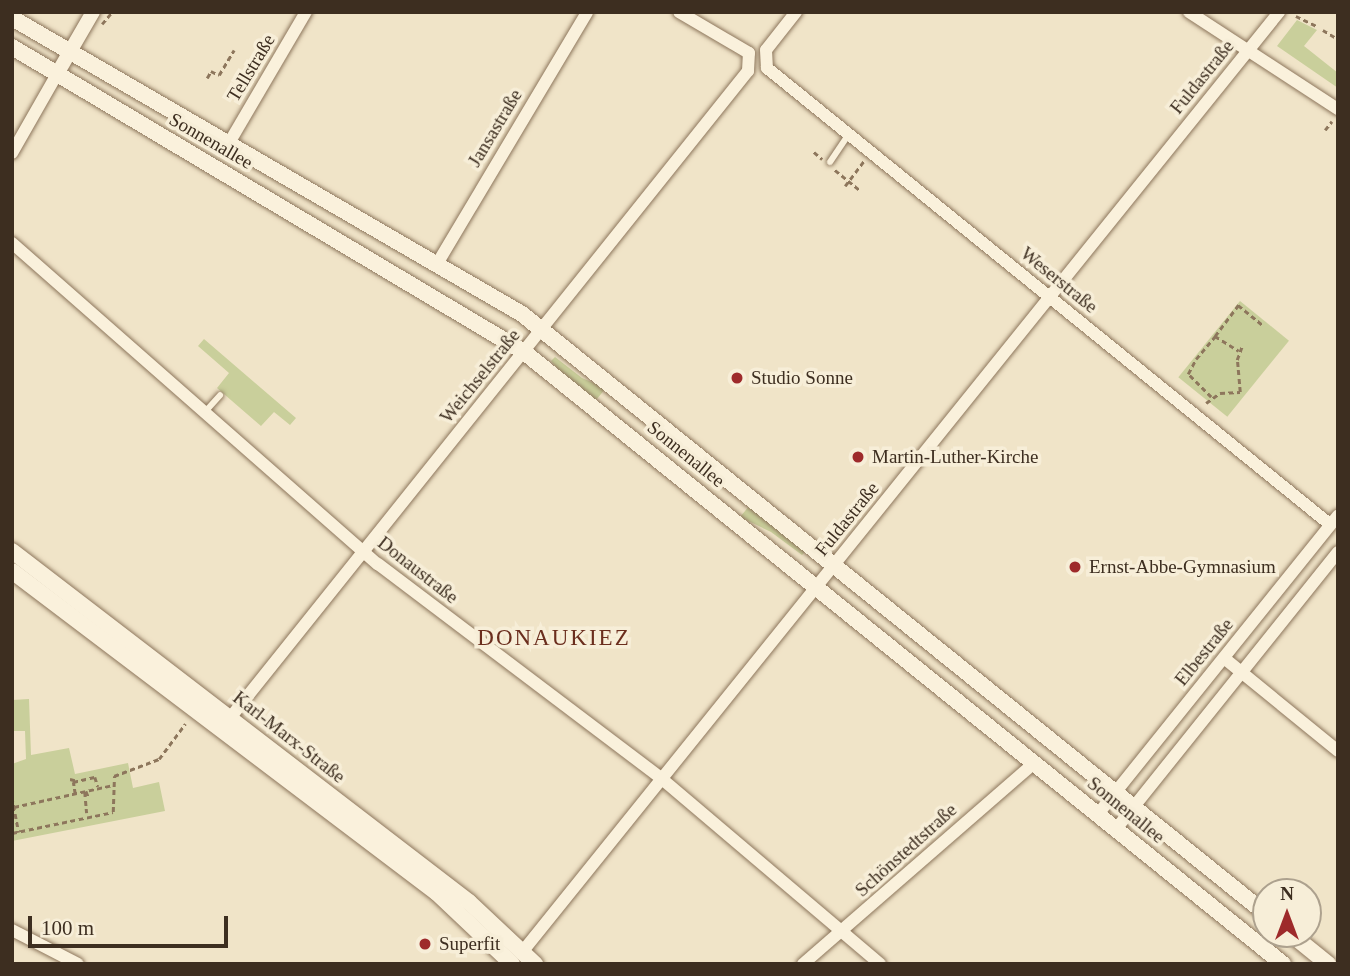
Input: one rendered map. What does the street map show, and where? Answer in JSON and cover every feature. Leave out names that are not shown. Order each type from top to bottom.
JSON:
[{"type":"main road","name":"Sonnenallee","points":[[12,18],[118,77],[542,328],[1252,903]]},
{"type":"main road","name":"Sonnenallee","points":[[12,47],[524,352],[818,585],[1283,964]]},
{"type":"main road","points":[[103,102],[118,77]]},
{"type":"main road","name":"Karl-Marx-Straße","points":[[12,551],[454,906],[512,964]]},
{"type":"main road","name":"Karl-Marx-Straße","points":[[12,571],[226,723],[470,902],[535,964]]},
{"type":"main road","points":[[1308,948],[1328,964]]},
{"type":"street","points":[[12,153],[93,12]]},
{"type":"street","name":"Tellstraße","points":[[229,143],[306,12]]},
{"type":"street","name":"Jansastraße","points":[[437,264],[587,12]]},
{"type":"street","name":"Weichselstraße","points":[[226,723],[748,71],[749,53],[679,12]]},
{"type":"street","name":"Weserstraße","points":[[796,12],[766,50],[767,68],[1050,298],[1333,518]]},
{"type":"street","points":[[1189,12],[1249,50],[1335,115]]},
{"type":"street","name":"Fuldastraße","points":[[525,957],[662,779],[1279,12]]},
{"type":"street","name":"Donaustraße","points":[[12,243],[202,415],[364,552],[662,779],[880,964]]},
{"type":"street","name":"Elbestraße","points":[[1098,814],[1321,537],[1333,518]]},
{"type":"street","points":[[1116,829],[1338,552]]},
{"type":"street","points":[[1224,658],[1338,751]]},
{"type":"street","name":"Schönstedtstraße","points":[[803,964],[1034,763]]},
{"type":"street","points":[[12,930],[78,964]]},
{"type":"lane","points":[[829,164],[848,134]]},
{"type":"lane","points":[[202,415],[220,395]]},
{"type":"path","points":[[97,32],[112,12]]},
{"type":"path","points":[[1296,16],[1338,39]]},
{"type":"path","points":[[207,78],[211,71],[219,75],[234,50]]},
{"type":"path","points":[[1325,130],[1335,115]]},
{"type":"path","points":[[814,152],[860,190]]},
{"type":"path","points":[[845,186],[871,153]]},
{"type":"path","points":[[1211,397],[1193,384],[1188,374],[1215,336],[1238,305],[1262,326]]},
{"type":"path","points":[[1215,336],[1239,351]]},
{"type":"path","points":[[1206,403],[1211,397],[1240,391],[1239,351],[1242,346]]},
{"type":"path","points":[[12,833],[113,812],[114,785],[118,771],[159,759],[185,724]]},
{"type":"path","points":[[75,793],[73,782],[95,777],[98,795]]},
{"type":"path","points":[[70,779],[78,781]]},
{"type":"path","points":[[14,807],[114,785]]},
{"type":"path","points":[[85,791],[88,800],[87,813]]},
{"type":"path","points":[[12,797],[19,832]]},
{"type":"green space","points":[[1297,20],[1317,30],[1304,46],[1338,73],[1338,88],[1277,46]]},
{"type":"green space","points":[[1240,301],[1289,341],[1227,417],[1178,377]]},
{"type":"green space","points":[[204,339],[296,418],[290,425],[274,412],[261,426],[217,388],[229,373],[198,346]]},
{"type":"green space","points":[[555,357],[582,378],[606,388],[596,400],[557,368],[551,361]]},
{"type":"green space","points":[[750,505],[806,551],[802,555],[771,532],[740,517]]},
{"type":"green space","points":[[29,699],[31,755],[69,748],[75,774],[128,763],[133,788],[159,782],[165,811],[12,841],[12,764],[26,759],[25,731],[12,731],[12,700]]},
{"type":"place","name":"Studio Sonne","points":[[737,378]]},
{"type":"place","name":"Martin-Luther-Kirche","points":[[858,457]]},
{"type":"place","name":"Ernst-Abbe-Gymnasium","points":[[1075,567]]},
{"type":"place","name":"Superfit","points":[[425,944]]},
{"type":"district","name":"DONAUKIEZ","points":[[554,638]]}]
